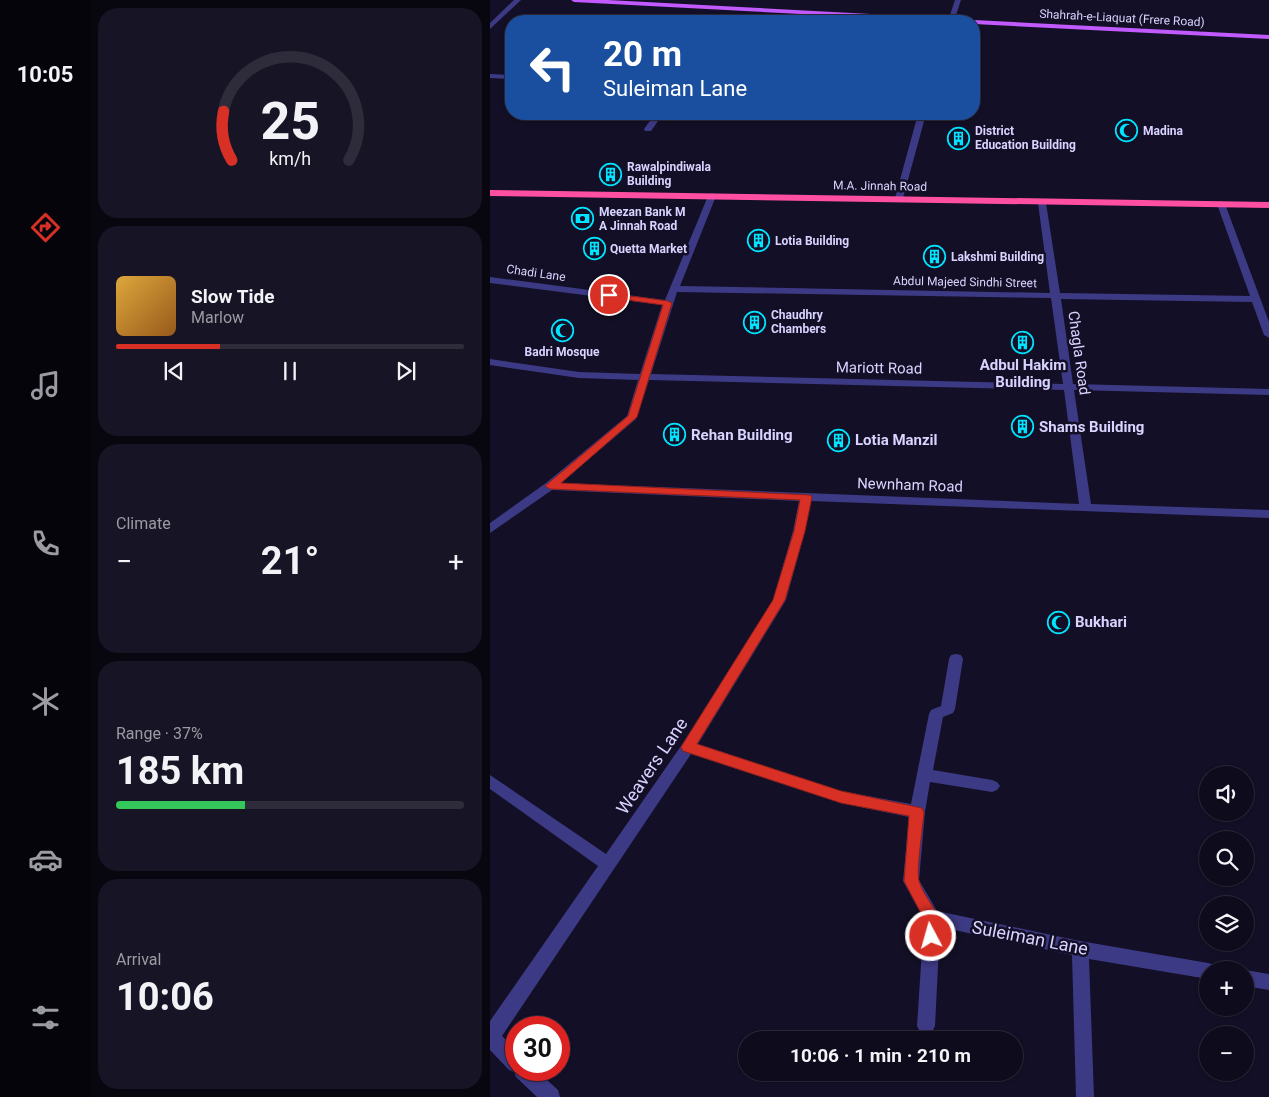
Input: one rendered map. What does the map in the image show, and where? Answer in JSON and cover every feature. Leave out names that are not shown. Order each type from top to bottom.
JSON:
[{"type":"highway","name":"M.A. Jinnah Road","points":[[490,193],[1269,205]]},
{"type":"main road","points":[[574,0],[843,15]]},
{"type":"main road","name":"Shahrah-e-Liaquat (Frere Road)","points":[[980,22],[1269,37]]},
{"type":"street","points":[[490,27],[518,0]]},
{"type":"street","points":[[953,15],[958,0]]},
{"type":"street","points":[[490,76],[505,77]]},
{"type":"street","points":[[648,130],[655,120]]},
{"type":"street","points":[[899,198],[920,120]]},
{"type":"street","points":[[490,529],[550,486],[632,417],[673,289],[712,196]]},
{"type":"street","name":"Chagla Road","points":[[1042,203],[1086,508]]},
{"type":"street","points":[[1220,204],[1269,335]]},
{"type":"street","name":"Chadi Lane","points":[[490,280],[668,303]]},
{"type":"street","name":"Abdul Majeed Sindhi Street","points":[[673,289],[1256,299]]},
{"type":"street","name":"Mariott Road","points":[[490,362],[579,374],[646,378],[1269,392]]},
{"type":"street","name":"Newnham Road","points":[[550,486],[1269,514]]},
{"type":"street","name":"Weavers Lane","points":[[490,1037],[688,747],[779,600],[800,531],[806,497]]},
{"type":"street","points":[[926,1026],[932,918],[911,881],[917,812],[936,714],[948,709],[956,659]]},
{"type":"street","points":[[688,747],[841,797],[917,812]]},
{"type":"street","points":[[925,775],[992,786]]},
{"type":"street","points":[[490,781],[608,864]]},
{"type":"street","name":"Suleiman Lane","points":[[932,918],[1199,969]]},
{"type":"street","points":[[1080,948],[1084,1097]]},
{"type":"street","points":[[1254,980],[1269,982]]},
{"type":"street","points":[[490,1037],[505,1052]]},
{"type":"street","points":[[534,1081],[551,1097]]},
{"type":"place","name":"Madina","points":[[1127,131]]},
{"type":"place","name":"District Education Building","points":[[959,138]]},
{"type":"place","name":"Rawalpindiwala Building","points":[[611,174]]},
{"type":"place","name":"Meezan Bank M A Jinnah Road","points":[[583,219]]},
{"type":"place","name":"Lotia Building","points":[[759,241]]},
{"type":"place","name":"Quetta Market","points":[[594,249]]},
{"type":"place","name":"Lakshmi Building","points":[[935,257]]},
{"type":"place","name":"Chaudhry Chambers","points":[[755,322]]},
{"type":"place","name":"Badri Mosque","points":[[562,331]]},
{"type":"place","name":"Adbul Hakim Building","points":[[1023,342]]},
{"type":"place","name":"Shams Building","points":[[1023,427]]},
{"type":"place","name":"Rehan Building","points":[[675,435]]},
{"type":"place","name":"Lotia Manzil","points":[[839,440]]},
{"type":"place","name":"Bukhari","points":[[1059,622]]},
{"type":"route","points":[[609,295],[668,303],[646,378],[632,417],[550,486],[806,497],[800,531],[779,600],[688,747],[841,797],[917,812],[911,881],[932,918],[931,936]]}]
